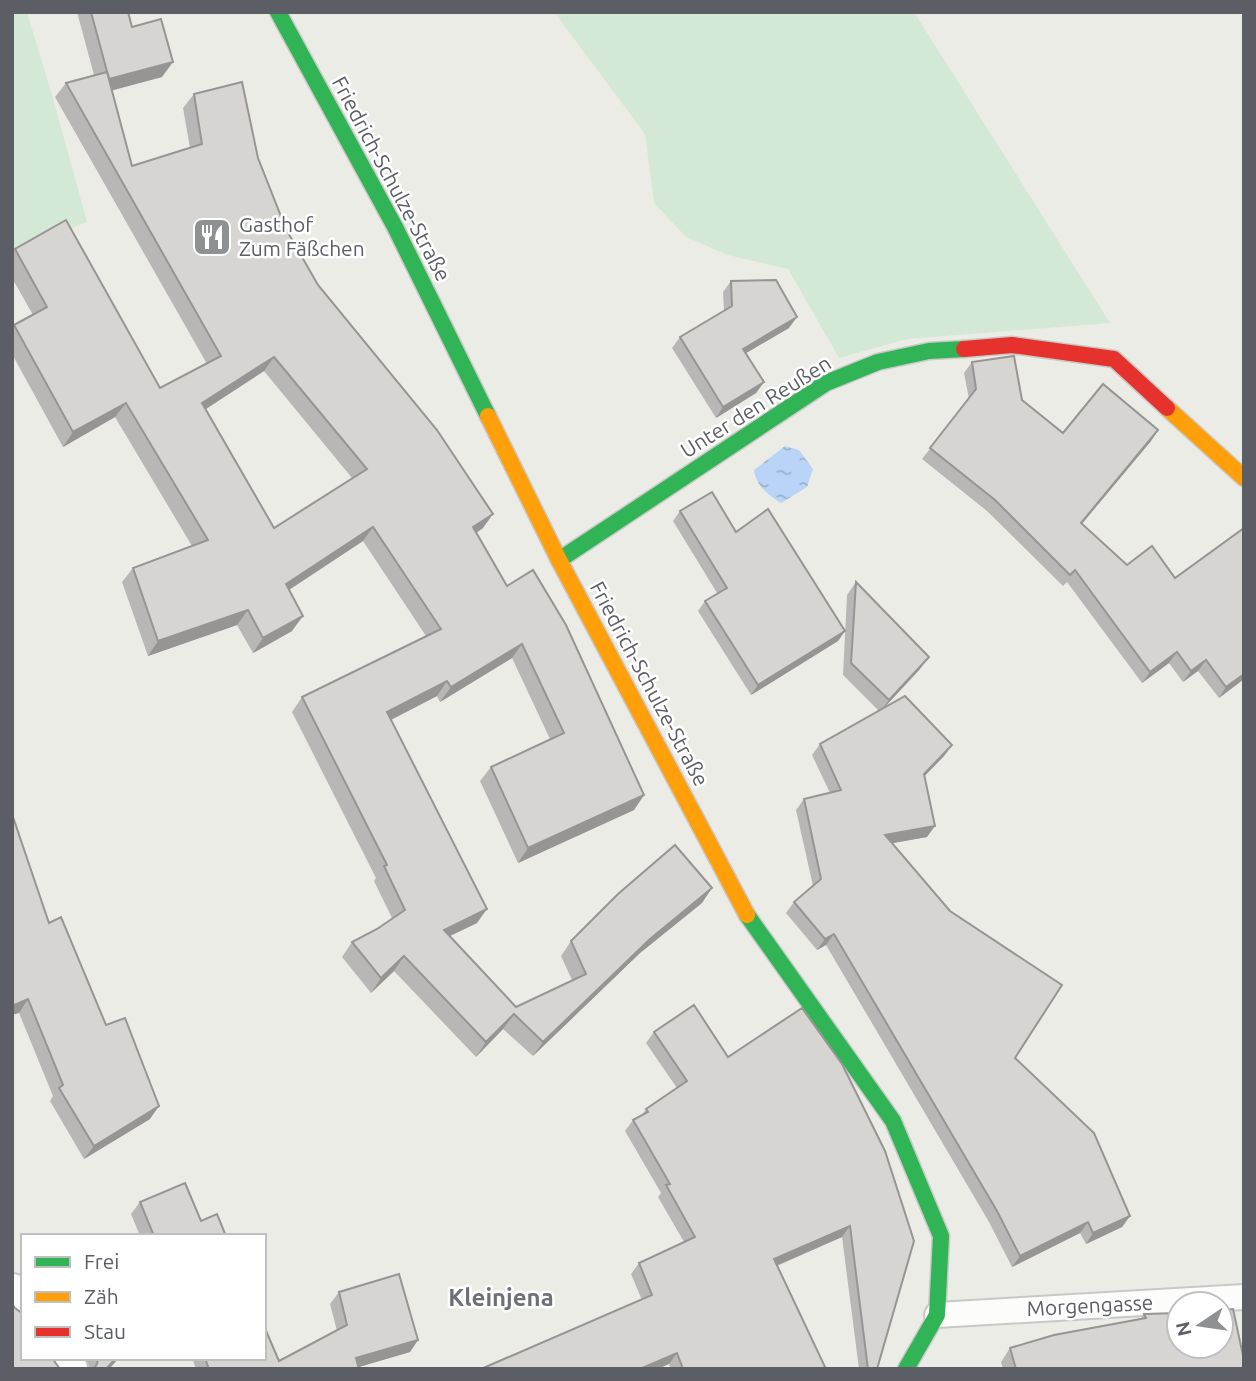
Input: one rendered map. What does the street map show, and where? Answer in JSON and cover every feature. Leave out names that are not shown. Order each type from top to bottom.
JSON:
[{"type":"street","name":"Friedrich-Schulze-Straße","points":[[278,12],[395,227],[559,560],[752,923],[893,1121],[941,1236],[937,1315],[906,1369]]},
{"type":"street","name":"Unter den Reußen","points":[[559,560],[826,383],[878,362],[929,351],[1012,345],[1114,359],[1244,478]]},
{"type":"lane","name":"Morgengasse","points":[[937,1315],[1244,1297]]},
{"type":"green space","points":[[12,12],[27,12],[87,222],[56,235],[12,260]]},
{"type":"green space","points":[[554,12],[914,12],[1110,323],[907,339],[839,358],[788,269],[728,255],[686,237],[654,203],[645,134]]},
{"type":"water","points":[[785,446],[799,450],[813,469],[807,487],[781,503],[763,490],[754,470]]},
{"type":"building","points":[[91,12],[128,12],[132,27],[161,19],[173,62],[109,79]]},
{"type":"building","points":[[107,72],[132,166],[202,144],[194,94],[242,82],[258,158],[286,229],[318,285],[437,430],[493,514],[473,527],[507,586],[533,570],[566,625],[644,795],[528,848],[491,767],[564,733],[522,644],[451,687],[447,681],[387,712],[487,909],[444,930],[516,1007],[586,974],[571,941],[618,894],[675,845],[712,888],[650,939],[543,1042],[514,1014],[486,1042],[404,956],[381,978],[352,942],[405,910],[384,866],[387,865],[302,697],[441,629],[373,527],[286,584],[303,616],[263,638],[248,610],[158,641],[133,568],[208,540],[126,403],[73,432],[14,325],[47,307],[15,249],[66,220],[160,388],[221,356],[66,83]],"holes":[[[274,357],[367,469],[274,528],[202,403]]]},
{"type":"building","points":[[776,280],[797,317],[743,349],[764,382],[723,407],[680,337],[732,306],[731,281]]},
{"type":"building","points":[[1014,356],[1022,400],[1063,433],[1103,384],[1158,430],[1081,523],[1127,565],[1152,546],[1175,578],[1244,528],[1244,674],[1226,687],[1206,660],[1191,671],[1177,652],[1150,672],[1075,570],[1070,575],[995,500],[930,448],[976,389],[972,362]]},
{"type":"building","points":[[712,492],[736,532],[768,509],[845,631],[758,685],[705,601],[727,588],[680,511]]},
{"type":"building","points":[[856,582],[929,657],[889,700],[851,663]]},
{"type":"building","points":[[905,696],[952,745],[924,774],[935,826],[885,835],[950,911],[1062,985],[1015,1058],[1094,1133],[1130,1216],[1093,1233],[1088,1222],[1020,1256],[997,1211],[834,934],[825,939],[794,902],[821,879],[804,799],[841,790],[820,744]]},
{"type":"building","points":[[12,814],[49,923],[61,917],[106,1025],[125,1018],[159,1106],[94,1146],[59,1088],[63,1085],[28,999],[12,1006]]},
{"type":"building","points":[[694,1005],[728,1057],[802,1008],[842,1064],[885,1151],[914,1241],[877,1369],[868,1369],[850,1226],[774,1259],[826,1369],[683,1369],[677,1353],[640,1369],[481,1369],[652,1295],[639,1263],[695,1237],[666,1185],[670,1184],[633,1120],[648,1112],[646,1109],[687,1081],[654,1032]]},
{"type":"building","points":[[185,1183],[201,1221],[217,1214],[225,1234],[153,1234],[140,1202]]},
{"type":"building","points":[[399,1274],[418,1340],[356,1358],[359,1369],[209,1369],[206,1360],[266,1360],[266,1331],[279,1361],[347,1325],[339,1292]]},
{"type":"building","points":[[12,1304],[21,1312],[21,1360],[53,1360],[60,1369],[12,1369]]},
{"type":"building","points":[[1165,1313],[1165,1360],[1235,1360],[1235,1318],[1244,1369],[1016,1369],[1010,1348],[1054,1335],[1146,1318],[1144,1314]]},
{"type":"building","points":[[98,1360],[114,1360],[106,1369],[94,1369]]},
{"type":"traffic: fast","points":[[278,12],[395,227],[488,416]]},
{"type":"traffic: fast","points":[[559,560],[826,383],[878,362],[929,351],[964,349]]},
{"type":"traffic: fast","points":[[747,915],[893,1121],[941,1236],[937,1315],[906,1369]]},
{"type":"traffic: slow","points":[[1167,408],[1244,478]]},
{"type":"traffic: slow","points":[[488,416],[559,560],[747,915]]},
{"type":"traffic: jam","points":[[964,349],[1012,345],[1114,359],[1167,408]]},
{"type":"place","name":"Gasthof Zum Fäßchen","points":[[212,237]]},
{"type":"district","name":"Kleinjena","points":[[501,1298]]}]
